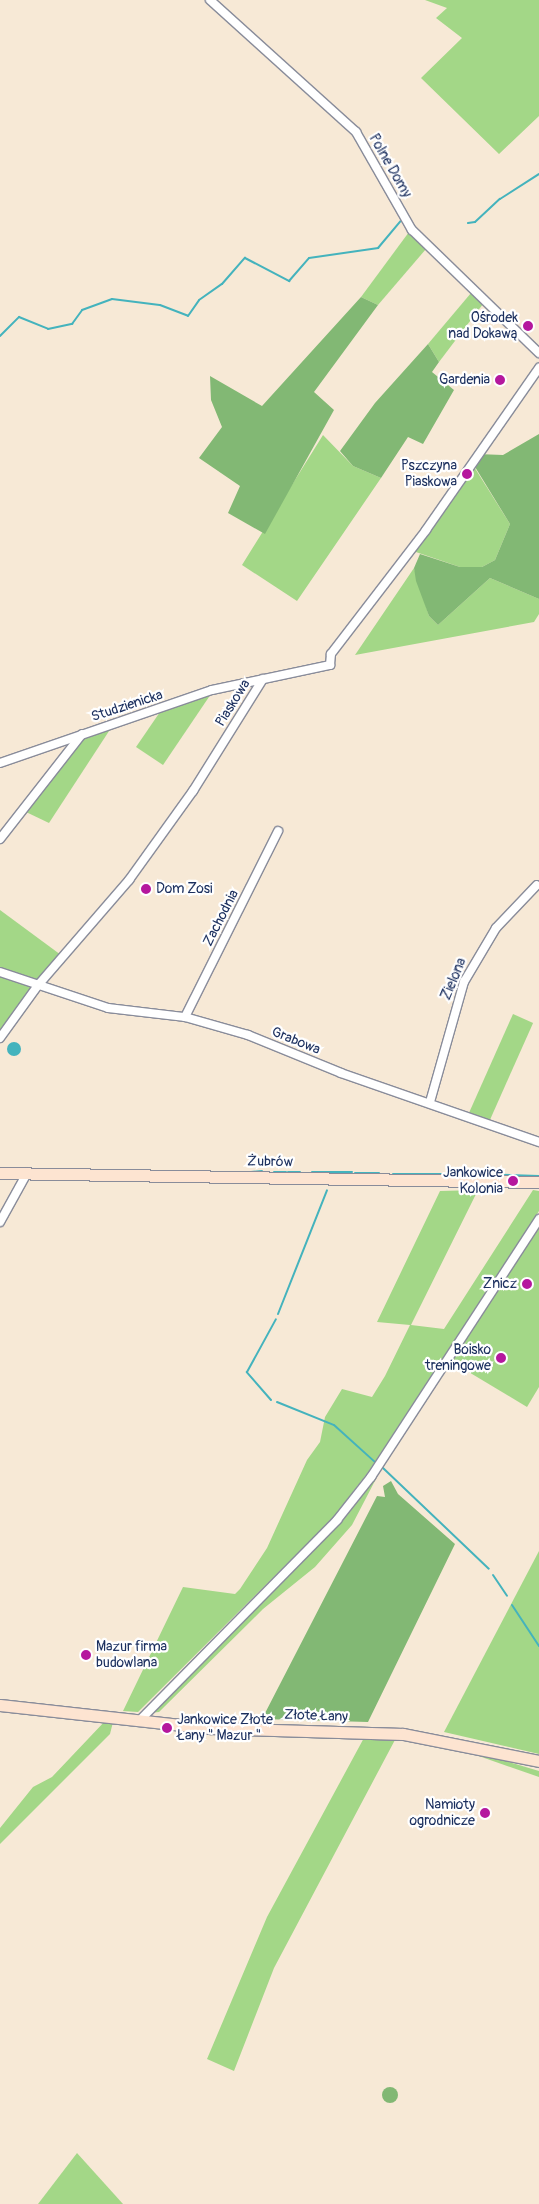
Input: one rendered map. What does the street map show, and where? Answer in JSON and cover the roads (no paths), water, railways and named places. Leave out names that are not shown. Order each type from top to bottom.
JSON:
[{"type":"street","name":"Polne Domy","points":[[210,0],[343,119],[373,157],[412,230],[539,352]]},
{"type":"street","name":"Piaskowa","points":[[0,1038],[39,984],[135,872],[193,791],[263,679],[330,665],[331,654],[426,530],[539,368]]},
{"type":"street","name":"Studzienicka","points":[[0,763],[212,690],[263,679]]},
{"type":"street","points":[[0,838],[82,734]]},
{"type":"street","name":"Zachodnia","points":[[185,1017],[278,831]]},
{"type":"street","name":"Zielona","points":[[430,1102],[468,974],[496,928],[537,885]]},
{"type":"street","name":"Grabowa","points":[[0,972],[108,1008],[185,1017],[539,1142]]},
{"type":"street","name":"Żubrów","points":[[0,1173],[539,1182]]},
{"type":"street","points":[[0,1222],[27,1173]]},
{"type":"street","points":[[140,1720],[337,1520],[371,1477],[539,1219]]},
{"type":"street","name":"Złote Łany","points":[[0,1705],[210,1728],[408,1735],[539,1761]]},
{"type":"water","points":[[11,1042],[17,1042],[21,1049],[17,1056],[11,1056],[7,1052],[7,1046]]},
{"type":"waterway","points":[[468,223],[475,222],[500,199],[539,174]]},
{"type":"waterway","points":[[0,336],[19,317],[48,329],[72,324],[82,310],[112,299],[160,305],[188,316],[199,300],[222,284],[245,258],[289,281],[309,258],[378,248],[401,221]]},
{"type":"waterway","points":[[251,1172],[262,1171]]},
{"type":"waterway","points":[[274,1172],[286,1172]]},
{"type":"waterway","points":[[288,1172],[300,1172]]},
{"type":"waterway","points":[[312,1172],[352,1172]]},
{"type":"waterway","points":[[355,1173],[379,1173]]},
{"type":"waterway","points":[[393,1174],[471,1174]]},
{"type":"waterway","points":[[478,1174],[539,1176]]},
{"type":"waterway","points":[[278,1314],[327,1190]]},
{"type":"waterway","points":[[271,1400],[247,1372],[276,1319]]},
{"type":"waterway","points":[[277,1402],[334,1425],[375,1462]]},
{"type":"waterway","points":[[383,1468],[489,1569]]},
{"type":"waterway","points":[[493,1575],[507,1596]]},
{"type":"waterway","points":[[512,1605],[539,1646]]},
{"type":"place","name":"Ośrodek nad Dokawą","points":[[528,326]]},
{"type":"place","name":"Gardenia","points":[[500,380]]},
{"type":"place","name":"Pszczyna Piaskowa","points":[[467,474]]},
{"type":"place","name":"Dom Zosi","points":[[146,889]]},
{"type":"place","name":"Jankowice Kolonia","points":[[513,1181]]},
{"type":"place","name":"Znicz","points":[[527,1284]]},
{"type":"place","name":"Boisko treningowe","points":[[501,1358]]},
{"type":"place","name":"Mazur firma budowlana","points":[[86,1655]]},
{"type":"place","name":"Jankowice Złote Łany \" Mazur \"","points":[[167,1728]]},
{"type":"place","name":"Namioty ogrodnicze","points":[[485,1813]]}]
